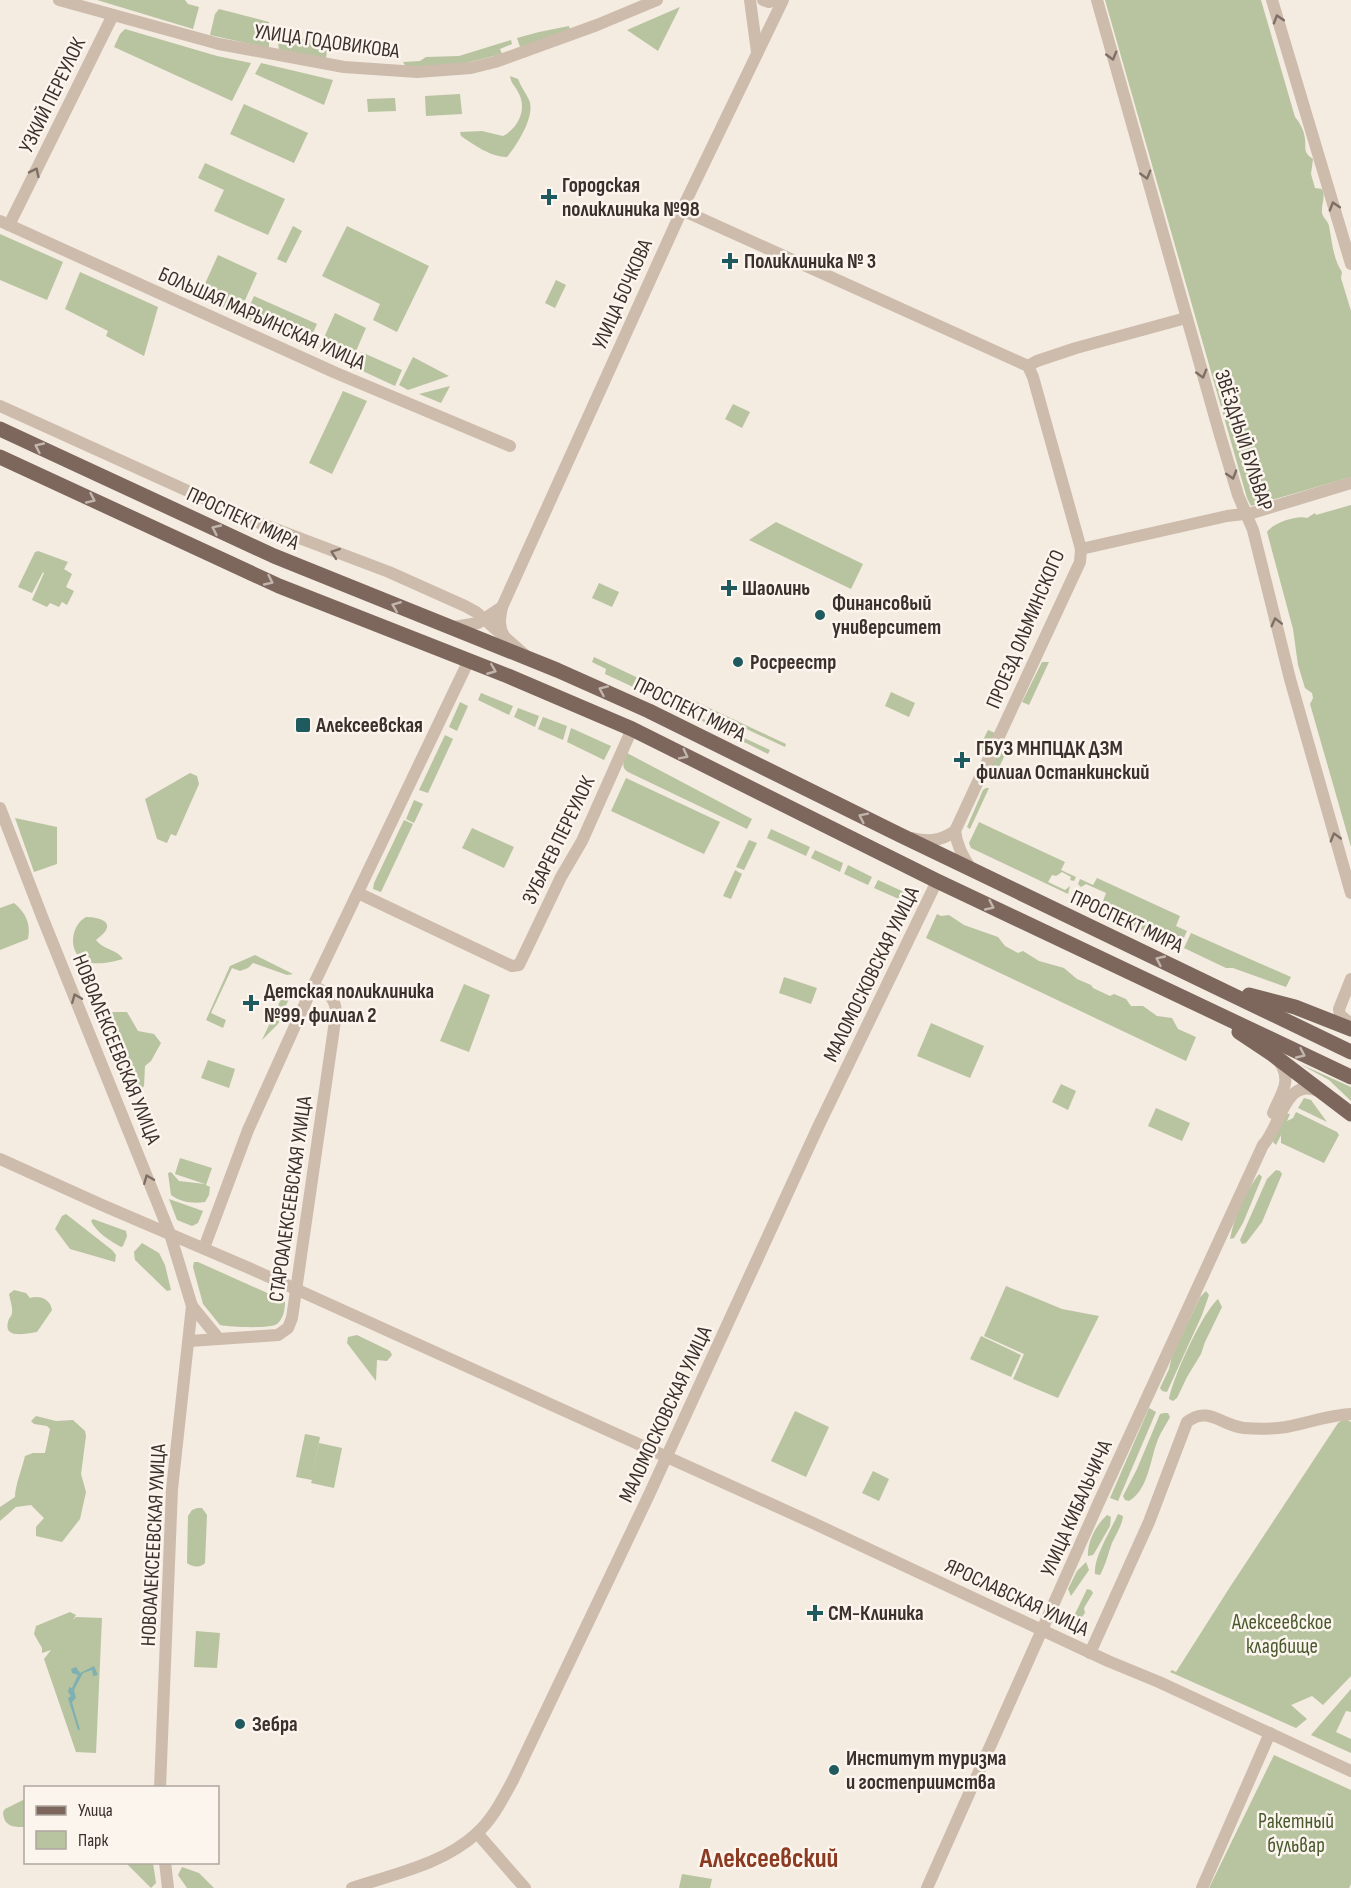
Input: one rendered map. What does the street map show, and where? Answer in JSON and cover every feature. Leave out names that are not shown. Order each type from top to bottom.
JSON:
[{"type":"main road","name":"ПРОСПЕКТ МИРА","points":[[0,429],[274,556],[531,660],[649,711],[972,870],[1351,1052]]},
{"type":"main road","name":"ПРОСПЕКТ МИРА","points":[[0,457],[279,586],[469,660],[632,729],[937,881],[1351,1077]]},
{"type":"main road","points":[[1213,985],[1295,1008],[1351,1029]]},
{"type":"main road","points":[[1210,1011],[1272,1054],[1351,1114]]},
{"type":"street","name":"УЛИЦА ГОДОВИКОВА","points":[[58,0],[219,44],[344,67],[417,72],[471,68],[495,62],[597,25],[657,0]]},
{"type":"street","points":[[750,0],[757,53]]},
{"type":"street","points":[[763,0],[769,2],[775,0]]},
{"type":"street","name":"УЛИЦА БОЧКОВА","points":[[504,636],[499,620],[502,607],[682,210],[783,0]]},
{"type":"street","name":"ЗВЁЗДНЫЙ БУЛЬВАР","points":[[1096,0],[1186,318],[1245,514],[1253,530],[1290,679],[1351,894]]},
{"type":"street","points":[[1272,0],[1351,264]]},
{"type":"street","name":"УЗКИЙ ПЕРЕУЛОК","points":[[5,223],[113,15]]},
{"type":"street","points":[[682,210],[1028,366],[1076,348],[1186,318]]},
{"type":"street","name":"БОЛЬШАЯ МАРЬИНСКАЯ УЛИЦА","points":[[5,223],[342,376],[510,446]]},
{"type":"street","name":"ПРОЕЗД ОЛЬМИНСКОГО","points":[[956,831],[1081,556],[1081,549],[1028,366]]},
{"type":"street","points":[[0,406],[252,520],[465,606],[484,618],[531,660]]},
{"type":"street","points":[[1081,549],[1227,516],[1245,514],[1351,483]]},
{"type":"street","points":[[450,627],[470,626],[502,607]]},
{"type":"street","points":[[204,1248],[249,1130],[314,986],[469,660]]},
{"type":"street","name":"ЗУБАРЕВ ПЕРЕУЛОК","points":[[358,893],[515,967],[521,961],[561,877],[582,840],[632,729]]},
{"type":"street","name":"НОВОАЛЕКСЕЕВСКАЯ УЛИЦА","points":[[0,808],[170,1234],[192,1306],[172,1489],[160,1786]]},
{"type":"street","points":[[900,835],[934,841],[945,838],[956,831],[960,852],[972,870]]},
{"type":"street","name":"МАЛОМОСКОВСКАЯ УЛИЦА","points":[[352,1888],[428,1862],[453,1850],[477,1833],[497,1809],[667,1457],[818,1127],[937,881]]},
{"type":"street","points":[[1351,979],[1339,1009],[1340,1015],[1351,1024]]},
{"type":"street","name":"СТАРОАЛЕКСЕЕВСКАЯ УЛИЦА","points":[[189,1341],[281,1334],[288,1328],[292,1318],[336,1014],[333,997],[314,986]]},
{"type":"street","name":"УЛИЦА КИБАЛЬЧИЧА","points":[[1263,1145],[1264,1133],[1286,1081],[1284,1069],[1272,1054]]},
{"type":"street","name":"УЛИЦА КИБАЛЬЧИЧА","points":[[927,1888],[1099,1502],[1263,1145],[1271,1135],[1293,1093],[1302,1088],[1309,1088],[1327,1095]]},
{"type":"street","name":"ЯРОСЛАВСКАЯ УЛИЦА","points":[[0,1159],[204,1248],[822,1527],[1090,1653],[1159,1682],[1351,1771]]},
{"type":"street","name":"НОВОАЛЕКСЕЕВСКАЯ УЛИЦА","points":[[192,1306],[219,1339]]},
{"type":"street","points":[[1090,1653],[1149,1522],[1187,1422],[1196,1415],[1204,1414],[1242,1428],[1284,1428],[1330,1416],[1351,1414]]},
{"type":"street","points":[[1202,1888],[1270,1733]]},
{"type":"street","points":[[477,1833],[525,1888]]},
{"type":"street","points":[[165,1864],[168,1888]]},
{"type":"green space","points":[[97,0],[185,0],[188,4],[199,7],[193,29]]},
{"type":"green space","points":[[1105,0],[1261,0],[1295,117],[1304,133],[1306,150],[1313,159],[1311,174],[1315,188],[1322,189],[1323,192],[1322,213],[1329,226],[1351,311],[1351,477],[1251,506]]},
{"type":"green space","points":[[680,7],[658,51],[627,30]]},
{"type":"green space","points":[[219,9],[269,22],[269,48],[210,35],[215,14]]},
{"type":"green space","points":[[569,26],[570,30],[520,47],[517,38],[539,32]]},
{"type":"green space","points":[[125,29],[217,56],[251,63],[232,101],[114,47]]},
{"type":"green space","points":[[283,36],[328,42],[326,58],[279,50],[278,42]]},
{"type":"green space","points":[[511,40],[512,44],[500,49],[502,54],[462,64],[406,67],[403,62],[420,61],[426,57],[459,56]]},
{"type":"green space","points":[[261,63],[333,80],[324,105],[255,74]]},
{"type":"green space","points":[[510,76],[518,79],[529,100],[530,114],[516,145],[507,157],[483,150],[461,136],[460,132],[482,131],[503,136],[513,128],[520,117],[522,105]]},
{"type":"green space","points":[[460,94],[462,114],[426,116],[425,96]]},
{"type":"green space","points":[[395,98],[396,111],[368,112],[367,99]]},
{"type":"green space","points":[[244,104],[308,133],[294,163],[230,134]]},
{"type":"green space","points":[[205,163],[285,199],[268,235],[214,211],[224,190],[198,178]]},
{"type":"green space","points":[[293,226],[302,231],[286,263],[277,259]]},
{"type":"green space","points":[[347,226],[429,266],[397,332],[373,320],[380,304],[322,276]]},
{"type":"green space","points":[[0,234],[63,262],[47,300],[0,280]]},
{"type":"green space","points":[[218,255],[257,273],[239,314],[199,297]]},
{"type":"green space","points":[[80,272],[158,307],[144,356],[106,336],[108,331],[65,309]]},
{"type":"green space","points":[[556,280],[566,285],[555,308],[545,303]]},
{"type":"green space","points":[[254,296],[317,324],[307,346],[244,318]]},
{"type":"green space","points":[[335,313],[366,328],[350,365],[318,351]]},
{"type":"green space","points":[[361,352],[402,370],[395,386],[354,367]]},
{"type":"green space","points":[[413,357],[449,376],[408,390],[399,385]]},
{"type":"green space","points":[[450,386],[441,403],[419,394]]},
{"type":"green space","points":[[343,391],[367,401],[332,474],[309,463]]},
{"type":"green space","points":[[733,404],[750,412],[742,428],[725,419]]},
{"type":"green space","points":[[1351,505],[1351,847],[1310,704],[1313,698],[1312,693],[1305,688],[1298,665],[1293,629],[1267,532],[1285,521],[1307,518],[1315,513],[1316,515]]},
{"type":"green space","points":[[776,522],[863,564],[851,589],[749,540]]},
{"type":"green space","points":[[38,551],[68,562],[64,569],[72,574],[66,587],[74,591],[67,605],[62,602],[59,607],[50,603],[47,607],[32,600],[43,572],[32,593],[18,587],[35,552]]},
{"type":"green space","points":[[599,583],[619,592],[612,607],[592,598]]},
{"type":"green space","points":[[594,657],[653,685],[644,692],[605,674],[606,669],[592,662]]},
{"type":"green space","points":[[1042,662],[1049,662],[1029,705],[1022,702]]},
{"type":"green space","points":[[667,688],[786,744],[785,747],[665,691]]},
{"type":"green space","points":[[891,692],[915,703],[909,717],[885,706]]},
{"type":"green space","points":[[481,693],[513,706],[509,715],[478,700]]},
{"type":"green space","points":[[661,699],[770,750],[768,754]]},
{"type":"green space","points":[[460,702],[468,706],[457,731],[449,727]]},
{"type":"green space","points":[[518,708],[539,716],[535,727],[514,717]]},
{"type":"green space","points":[[543,717],[567,726],[563,740],[538,729]]},
{"type":"green space","points":[[571,728],[611,746],[604,760],[567,742]]},
{"type":"green space","points":[[988,730],[995,733],[985,752],[977,752]]},
{"type":"green space","points":[[445,735],[453,739],[428,793],[419,790]]},
{"type":"green space","points":[[1002,743],[1009,746],[995,776],[988,773]]},
{"type":"green space","points":[[627,753],[752,819],[747,829],[628,772],[623,766]]},
{"type":"green space","points":[[190,773],[197,776],[199,784],[176,836],[171,834],[167,843],[157,839],[145,799]]},
{"type":"green space","points":[[626,778],[720,822],[704,854],[611,811]]},
{"type":"green space","points":[[989,788],[970,829],[967,827],[983,790]]},
{"type":"green space","points":[[414,800],[423,804],[414,823],[406,819]]},
{"type":"green space","points":[[15,818],[57,827],[57,864],[34,872]]},
{"type":"green space","points":[[404,820],[413,824],[381,892],[373,889],[374,883]]},
{"type":"green space","points":[[979,822],[1065,862],[1061,870],[1076,877],[1074,881],[1062,872],[1056,876],[1052,875],[1048,882],[1065,890],[1070,886],[1068,894],[971,848],[969,843]]},
{"type":"green space","points":[[472,828],[514,847],[504,868],[462,848]]},
{"type":"green space","points":[[771,829],[810,847],[806,856],[767,838]]},
{"type":"green space","points":[[749,840],[757,843],[744,870],[736,867]]},
{"type":"green space","points":[[815,850],[843,863],[840,872],[811,858]]},
{"type":"green space","points":[[848,865],[872,877],[868,885],[844,874]]},
{"type":"green space","points":[[735,870],[742,874],[731,899],[723,896]]},
{"type":"green space","points":[[1097,878],[1180,916],[1176,926],[1187,931],[1180,946],[1170,942],[1171,939],[1161,934],[1145,931],[1072,896],[1077,891],[1078,897],[1101,907],[1106,893],[1086,884],[1081,887],[1078,884],[1080,879],[1093,885]]},
{"type":"green space","points":[[878,880],[904,892],[901,900],[874,888]]},
{"type":"green space","points":[[14,903],[27,919],[28,939],[0,950],[0,908]]},
{"type":"green space","points":[[937,914],[949,915],[964,925],[998,937],[1005,946],[1018,953],[1023,951],[1039,961],[1064,968],[1093,988],[1110,996],[1114,994],[1126,999],[1131,1006],[1143,1006],[1157,1016],[1172,1018],[1178,1029],[1196,1037],[1186,1061],[926,938]]},
{"type":"green space","points":[[86,917],[106,922],[107,929],[96,940],[123,959],[94,963],[79,957],[73,945],[74,932]]},
{"type":"green space","points":[[1191,933],[1291,977],[1286,987],[1233,968],[1226,968],[1184,948]]},
{"type":"green space","points":[[255,955],[293,974],[287,975],[253,963],[240,971],[232,968],[211,1013],[226,1020],[223,1028],[206,1020],[230,966]]},
{"type":"green space","points":[[784,977],[817,988],[811,1004],[779,993]]},
{"type":"green space","points":[[464,984],[490,995],[469,1052],[440,1041]]},
{"type":"green space","points":[[295,985],[278,1024],[262,1040],[287,986]]},
{"type":"green space","points":[[112,1012],[127,1012],[138,1031],[154,1034],[161,1043],[151,1061],[145,1066],[144,1086],[139,1092],[135,1093],[131,1087],[117,1044],[105,1028],[105,1015]]},
{"type":"green space","points":[[931,1023],[984,1046],[970,1078],[917,1056]]},
{"type":"green space","points":[[208,1060],[235,1069],[229,1088],[201,1078]]},
{"type":"green space","points":[[1300,1064],[1351,1087],[1351,1101],[1329,1080]]},
{"type":"green space","points":[[1061,1084],[1076,1091],[1068,1110],[1052,1102]]},
{"type":"green space","points":[[1304,1098],[1311,1100],[1327,1122],[1298,1108]]},
{"type":"green space","points":[[1156,1108],[1190,1123],[1182,1141],[1148,1126]]},
{"type":"green space","points":[[1296,1112],[1339,1135],[1324,1163],[1281,1143],[1281,1135],[1276,1145],[1273,1142],[1285,1113],[1290,1114],[1287,1121],[1293,1118]]},
{"type":"green space","points":[[180,1158],[212,1168],[206,1185],[210,1187],[209,1195],[205,1202],[187,1202],[171,1195],[168,1173],[171,1172],[179,1181],[205,1184],[175,1174]]},
{"type":"green space","points":[[1276,1170],[1282,1174],[1262,1222],[1246,1243],[1242,1244],[1240,1240],[1267,1179]]},
{"type":"green space","points":[[1259,1174],[1262,1177],[1243,1223],[1234,1238],[1230,1239],[1241,1205]]},
{"type":"green space","points":[[169,1199],[203,1211],[198,1223],[192,1226],[177,1220]]},
{"type":"green space","points":[[66,1214],[112,1250],[116,1255],[115,1262],[70,1249],[55,1229],[62,1216]]},
{"type":"green space","points":[[93,1219],[126,1231],[127,1236],[123,1246],[117,1245],[100,1232],[93,1225],[91,1221]]},
{"type":"green space","points":[[142,1243],[159,1253],[165,1265],[171,1290],[167,1291],[135,1260],[134,1252]]},
{"type":"green space","points":[[194,1262],[283,1300],[285,1308],[281,1320],[267,1327],[220,1325],[203,1304],[193,1267]]},
{"type":"green space","points":[[1006,1286],[1062,1309],[1099,1316],[1058,1398],[1013,1379],[1024,1354],[984,1336]]},
{"type":"green space","points":[[14,1290],[26,1293],[30,1298],[44,1299],[51,1306],[52,1310],[37,1332],[18,1334],[7,1328],[12,1315],[9,1294]]},
{"type":"green space","points":[[1206,1291],[1209,1295],[1202,1315],[1167,1392],[1162,1391],[1160,1388],[1172,1356],[1200,1297]]},
{"type":"green space","points":[[1218,1299],[1222,1307],[1201,1354],[1177,1398],[1173,1401],[1169,1399],[1182,1362],[1204,1318]]},
{"type":"green space","points":[[357,1335],[390,1351],[392,1355],[387,1361],[377,1360],[376,1381],[347,1343],[348,1337]]},
{"type":"green space","points":[[981,1336],[1021,1355],[1011,1377],[970,1359]]},
{"type":"green space","points":[[1149,1408],[1156,1412],[1118,1501],[1110,1498]]},
{"type":"green space","points":[[795,1411],[829,1427],[806,1477],[771,1461]]},
{"type":"green space","points":[[1168,1413],[1170,1417],[1158,1439],[1148,1475],[1135,1496],[1129,1501],[1125,1500],[1123,1496],[1160,1414]]},
{"type":"green space","points":[[36,1416],[56,1421],[73,1420],[85,1431],[81,1474],[86,1492],[80,1519],[62,1542],[36,1536],[36,1527],[44,1518],[31,1505],[16,1507],[0,1521],[0,1507],[15,1497],[25,1456],[45,1453],[50,1429],[47,1426],[34,1424],[31,1421]]},
{"type":"green space","name":"Алексеевское кладбище","points":[[1345,1418],[1351,1422],[1351,1676],[1323,1705],[1312,1696],[1291,1705],[1307,1719],[1296,1728],[1170,1672],[1172,1670],[1176,1672],[1338,1423]]},
{"type":"green space","points":[[305,1434],[320,1437],[312,1477],[319,1443],[342,1448],[334,1488],[296,1477]]},
{"type":"green space","points":[[873,1471],[889,1479],[879,1501],[862,1493]]},
{"type":"green space","points":[[202,1508],[207,1515],[205,1563],[201,1566],[187,1563],[188,1516],[192,1510]]},
{"type":"green space","points":[[1118,1514],[1123,1516],[1120,1527],[1100,1575],[1095,1574],[1100,1552]]},
{"type":"green space","points":[[1107,1515],[1111,1517],[1110,1526],[1093,1555],[1088,1556],[1093,1534]]},
{"type":"green space","points":[[1086,1562],[1089,1570],[1071,1596],[1068,1589],[1077,1571]]},
{"type":"green space","points":[[1087,1589],[1093,1593],[1084,1608],[1085,1613],[1074,1627],[1070,1626],[1069,1622]]},
{"type":"green space","points":[[70,1612],[76,1615],[73,1620],[76,1617],[102,1618],[96,1753],[76,1752],[44,1659],[51,1650],[42,1653],[42,1648],[34,1634],[36,1626]]},
{"type":"green space","points":[[196,1631],[220,1633],[217,1668],[194,1667]]},
{"type":"green space","points":[[1351,1689],[1351,1712],[1346,1711],[1336,1732],[1351,1739],[1351,1753],[1311,1735]]},
{"type":"green space","name":"Ракетный бульвар","points":[[1274,1755],[1351,1790],[1351,1884],[1349,1888],[1209,1888]]},
{"type":"green space","points":[[24,1800],[24,1827],[7,1823],[3,1812]]},
{"type":"green space","points":[[127,1864],[153,1864],[156,1883],[151,1888]]},
{"type":"green space","points":[[182,1867],[199,1873],[214,1888],[187,1888],[178,1875]]},
{"type":"green space","points":[[682,1874],[712,1879],[710,1888],[679,1888]]},
{"type":"water","points":[[94,1666],[98,1675],[93,1676],[92,1670],[83,1673],[74,1690],[76,1698],[72,1702],[80,1730],[78,1730],[68,1698],[71,1696],[68,1692],[69,1687],[72,1688],[78,1675],[72,1673],[71,1669],[76,1667],[80,1673]]},
{"type":"place","name":"Городская поликлиника №98","points":[[549,197]]},
{"type":"place","name":"Поликлиника № 3","points":[[730,261]]},
{"type":"place","name":"Шаолинь","points":[[729,588]]},
{"type":"place","name":"Финансовый университет","points":[[820,615]]},
{"type":"place","name":"Росреестр","points":[[738,662]]},
{"type":"place","name":"Алексеевская","points":[[303,725]]},
{"type":"place","name":"ГБУЗ МНПЦДК ДЗМ филиал Останкинский","points":[[962,760]]},
{"type":"place","name":"Детская поликлиника №99, филиал 2","points":[[251,1003]]},
{"type":"place","name":"СМ-Клиника","points":[[815,1613]]},
{"type":"place","name":"Зебра","points":[[240,1724]]},
{"type":"place","name":"Институт туризма и гостеприимства","points":[[834,1770]]},
{"type":"district","name":"Алексеевский","points":[[769,1858]]}]
